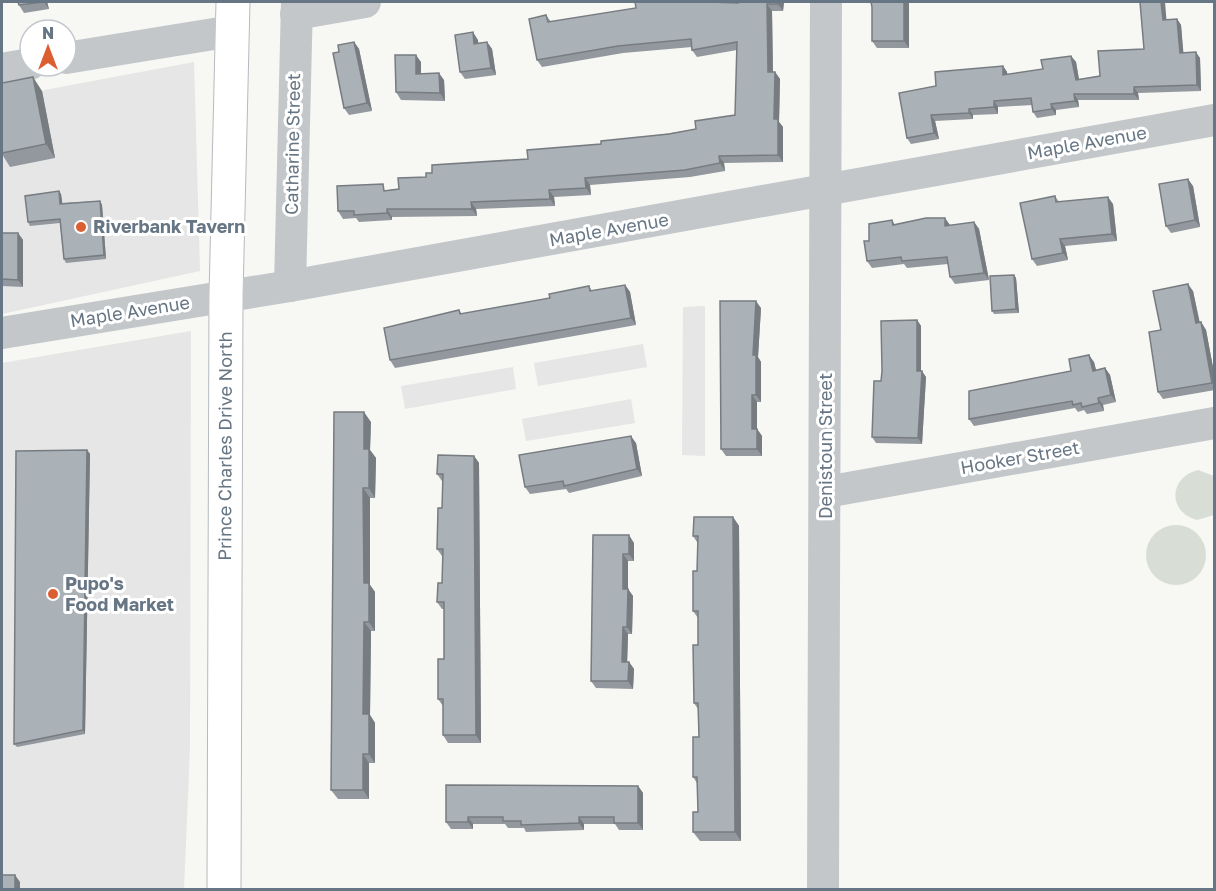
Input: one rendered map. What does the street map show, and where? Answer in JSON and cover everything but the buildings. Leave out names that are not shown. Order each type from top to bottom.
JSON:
[{"type":"main road","name":"Prince Charles Drive North","points":[[224,890],[226,296],[233,16]]},
{"type":"street","points":[[297,8],[365,2]]},
{"type":"street","name":"Denistoun Street","points":[[823,890],[826,2]]},
{"type":"street","name":"Catharine Street","points":[[290,286],[297,8]]},
{"type":"street","points":[[78,55],[233,16]]},
{"type":"street","points":[[2,69],[18,66]]},
{"type":"street","name":"Maple Avenue","points":[[2,333],[290,286],[826,192],[1215,120]]},
{"type":"street","name":"Hooker Street","points":[[826,492],[1215,423]]},
{"type":"shaded area","points":[[194,62],[200,271],[2,314],[2,98]]},
{"type":"shaded area","points":[[705,306],[705,456],[682,455],[683,307]]},
{"type":"shaded area","points":[[191,331],[190,748],[184,889],[2,890],[2,363]]},
{"type":"shaded area","points":[[643,344],[647,367],[538,386],[534,363]]},
{"type":"shaded area","points":[[513,367],[516,389],[405,409],[401,386]]},
{"type":"shaded area","points":[[631,399],[635,423],[526,441],[522,419]]},
{"type":"shaded area","points":[[1198,470],[1214,476],[1214,515],[1197,520],[1180,510],[1175,495],[1181,480]]},
{"type":"shaded area","points":[[1176,525],[1197,534],[1206,555],[1197,576],[1176,585],[1155,576],[1146,555],[1155,534]]},
{"type":"place","name":"Riverbank Tavern","points":[[81,227]]},
{"type":"place","name":"Pupo's Food Market","points":[[53,594]]}]
